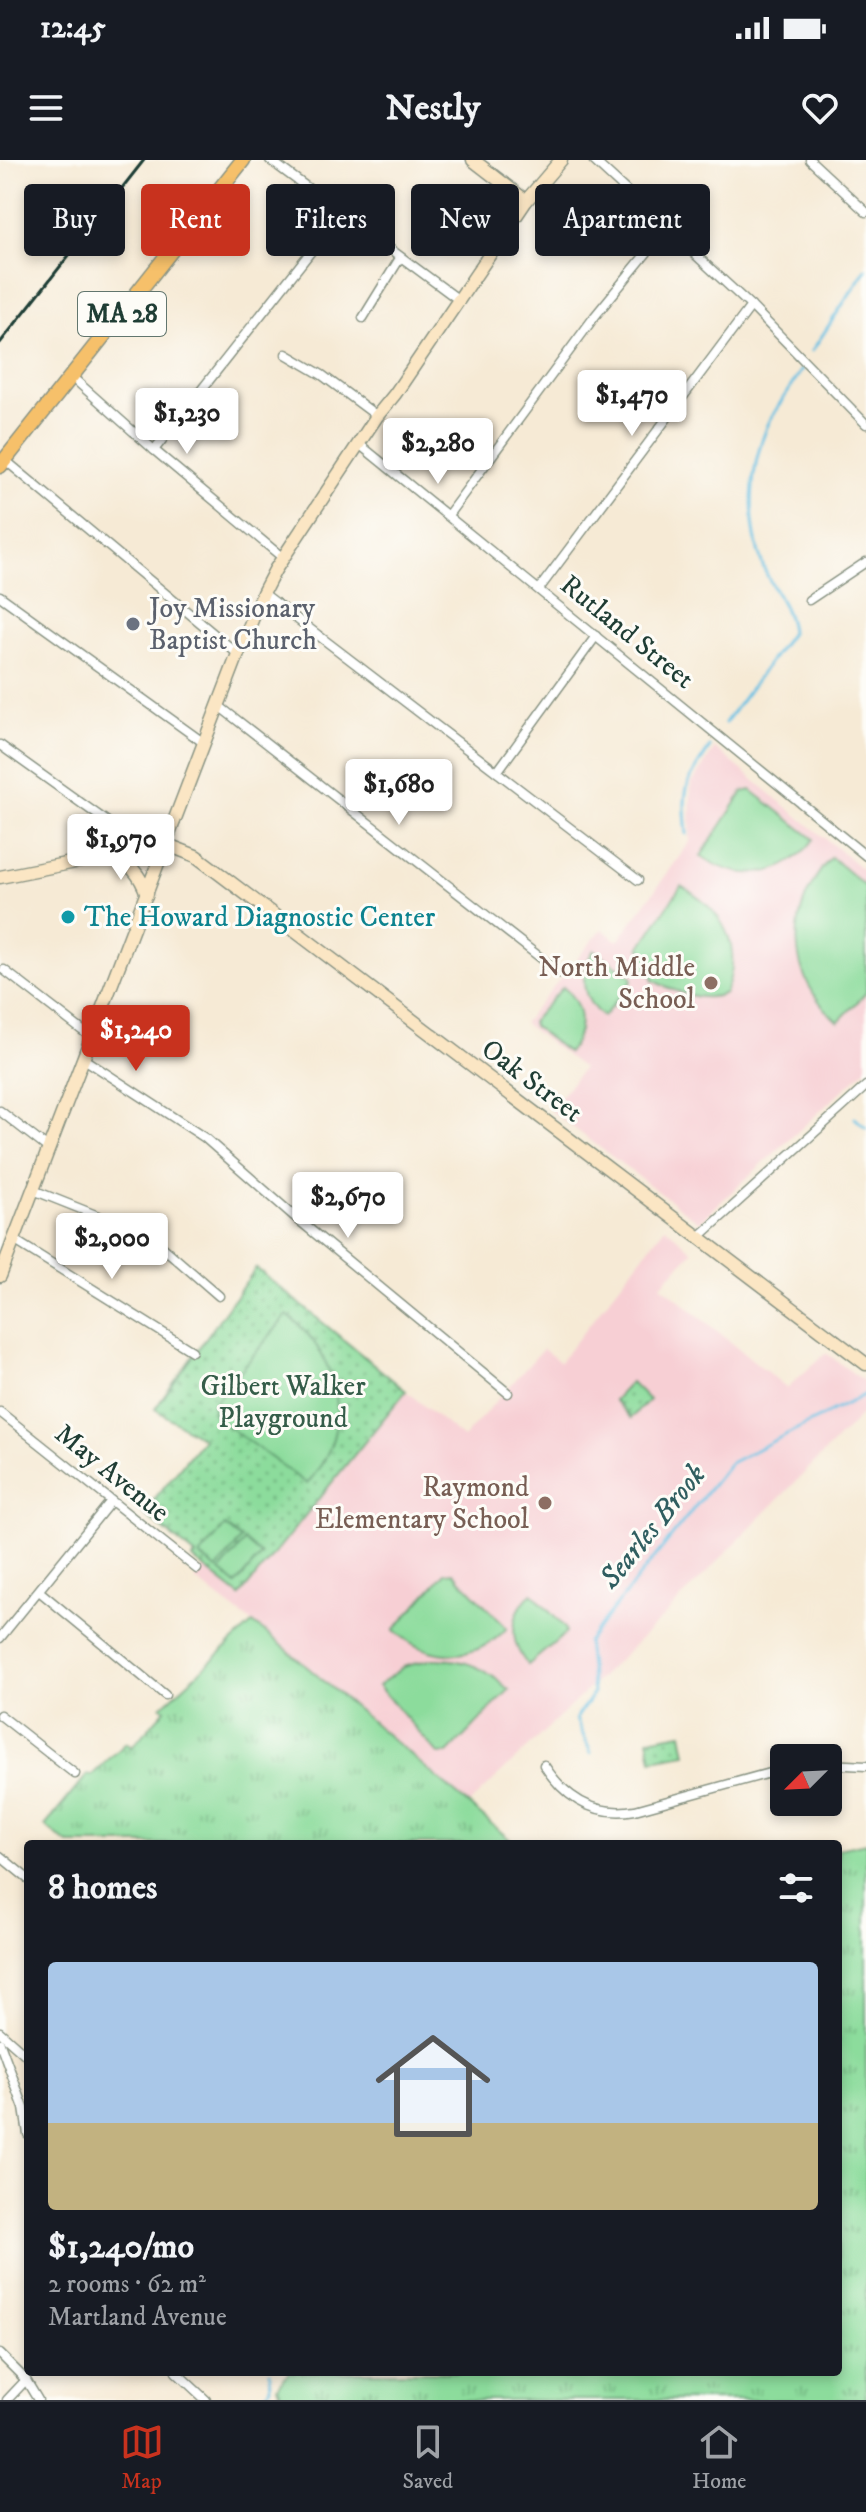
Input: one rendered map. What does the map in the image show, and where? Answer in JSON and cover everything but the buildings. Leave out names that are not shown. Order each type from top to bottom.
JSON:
[{"type":"main road","name":"MA 28","points":[[2,461],[243,160]]},
{"type":"main road","points":[[473,160],[526,201]]},
{"type":"main road","points":[[0,1276],[263,593],[377,416],[526,201],[561,160]]},
{"type":"main road","points":[[0,877],[166,846]]},
{"type":"main road","name":"Oak Street","points":[[166,846],[188,852],[207,863],[260,907],[866,1364]]},
{"type":"main road","points":[[111,855],[126,861],[137,872],[147,894]]},
{"type":"street","points":[[270,160],[303,184]]},
{"type":"street","points":[[593,160],[619,184]]},
{"type":"street","points":[[810,160],[866,212]]},
{"type":"street","points":[[395,254],[459,300]]},
{"type":"street","points":[[154,450],[307,256]]},
{"type":"street","points":[[448,515],[595,316],[644,256]]},
{"type":"street","points":[[697,256],[865,422]]},
{"type":"street","points":[[363,318],[400,258]]},
{"type":"street","points":[[539,589],[751,306]]},
{"type":"street","points":[[286,354],[322,375],[377,416]]},
{"type":"street","points":[[72,377],[283,558]]},
{"type":"street","name":"Rutland Street","points":[[359,444],[866,856]]},
{"type":"street","points":[[2,461],[238,654]]},
{"type":"street","points":[[809,600],[866,562]]},
{"type":"street","points":[[263,593],[638,880]]},
{"type":"street","points":[[0,596],[204,743]]},
{"type":"street","points":[[497,772],[596,636]]},
{"type":"street","points":[[219,706],[560,973]]},
{"type":"street","points":[[0,745],[145,848]]},
{"type":"street","points":[[4,970],[92,1038]]},
{"type":"street","points":[[84,1059],[205,1138],[295,1217],[508,1393]]},
{"type":"street","points":[[699,1237],[862,1089],[866,1101]]},
{"type":"street","points":[[0,1111],[49,1149]]},
{"type":"street","points":[[33,1190],[151,1237],[219,1296]]},
{"type":"street","points":[[14,1240],[192,1351]]},
{"type":"street","name":"May Avenue","points":[[0,1412],[197,1569]]},
{"type":"street","points":[[0,1638],[111,1501]]},
{"type":"street","points":[[39,1591],[165,1695]]},
{"type":"street","points":[[0,1715],[75,1774]]},
{"type":"street","points":[[544,1765],[557,1784],[575,1800],[594,1809],[619,1812],[770,1773]]},
{"type":"street","points":[[842,1765],[866,1766]]},
{"type":"street","points":[[1,1859],[24,1876]]},
{"type":"street","points":[[0,2032],[24,2053]]},
{"type":"street","points":[[0,2043],[24,2114]]},
{"type":"street","points":[[0,2354],[26,2380],[38,2400]]},
{"type":"street","points":[[180,2376],[206,2400]]},
{"type":"street","points":[[7,2400],[26,2380]]},
{"type":"shaded area","name":"North Middle School","points":[[715,748],[866,872],[866,1069],[699,1222],[550,1110],[583,1068],[523,1023],[602,929],[618,941],[690,842],[691,785]]},
{"type":"shaded area","name":"Raymond Elementary School","points":[[665,1227],[693,1251],[661,1285],[787,1388],[826,1353],[866,1383],[866,1410],[663,1617],[468,1805],[278,1642],[195,1580],[204,1568],[240,1596],[406,1391],[463,1438],[543,1349],[560,1362]]},
{"type":"green space","points":[[751,790],[814,839],[790,862],[761,873],[731,870],[701,856],[743,792]]},
{"type":"green space","points":[[831,857],[866,887],[866,993],[838,1022],[820,1003],[808,983],[800,962],[797,941],[806,898]]},
{"type":"green space","points":[[681,886],[708,906],[726,930],[731,945],[731,976],[725,993],[717,996],[698,996],[668,988],[652,980],[653,977],[643,969],[639,960],[643,950],[640,948]]},
{"type":"green space","points":[[594,950],[631,976],[632,981],[603,1017],[590,1002],[584,985],[586,968]]},
{"type":"green space","points":[[563,987],[575,1002],[580,1018],[574,1045],[568,1053],[533,1026],[532,1021]]},
{"type":"green space","name":"Gilbert Walker Playground","points":[[256,1268],[406,1391],[240,1596],[193,1559],[195,1555],[143,1513],[203,1439],[155,1409]]},
{"type":"green space","points":[[287,1315],[313,1341],[323,1357],[335,1392],[337,1410],[330,1447],[307,1484],[215,1417],[212,1405]]},
{"type":"green space","points":[[631,1382],[649,1400],[631,1418],[614,1400]]},
{"type":"green space","points":[[225,1526],[241,1539],[217,1569],[200,1556]]},
{"type":"green space","points":[[245,1541],[261,1555],[236,1585],[220,1571]]},
{"type":"green space","points":[[453,1572],[507,1628],[480,1648],[451,1654],[421,1648],[394,1630],[445,1573]]},
{"type":"green space","points":[[532,1593],[565,1628],[566,1633],[528,1665],[517,1647],[514,1628],[519,1609]]},
{"type":"green space","points":[[253,1623],[510,1840],[63,1840],[45,1826],[88,1774],[91,1776],[126,1743],[132,1747],[165,1710],[161,1707]]},
{"type":"green space","points":[[432,1659],[455,1660],[474,1666],[509,1690],[448,1753],[438,1754],[378,1686],[403,1667]]},
{"type":"green space","points":[[682,1733],[686,1754],[652,1760],[648,1739]]},
{"type":"green space","points":[[866,1843],[866,2400],[283,2400],[278,2386],[286,2376],[842,2376],[842,1848]]},
{"type":"waterway","name":"Searles Brook","points":[[812,351],[866,269]]},
{"type":"waterway","name":"Searles Brook","points":[[725,723],[791,633],[787,616],[766,574],[758,549],[752,496],[757,460],[767,427],[802,369]]},
{"type":"waterway","name":"Searles Brook","points":[[687,834],[687,788],[710,747]]},
{"type":"waterway","name":"Searles Brook","points":[[855,1118],[866,1128]]},
{"type":"waterway","name":"Searles Brook","points":[[591,1753],[576,1719],[593,1693],[587,1642],[730,1463],[866,1394]]},
{"type":"waterway","name":"Searles Brook","points":[[262,2400],[271,2387],[270,2376]]},
{"type":"railway","points":[[0,343],[144,160]]},
{"type":"place","name":"Joy Missionary Baptist Church","points":[[133,624]]},
{"type":"place","name":"The Howard Diagnostic Center","points":[[68,917]]},
{"type":"place","name":"North Middle School","points":[[711,983]]},
{"type":"place","name":"Raymond Elementary School","points":[[545,1503]]}]
